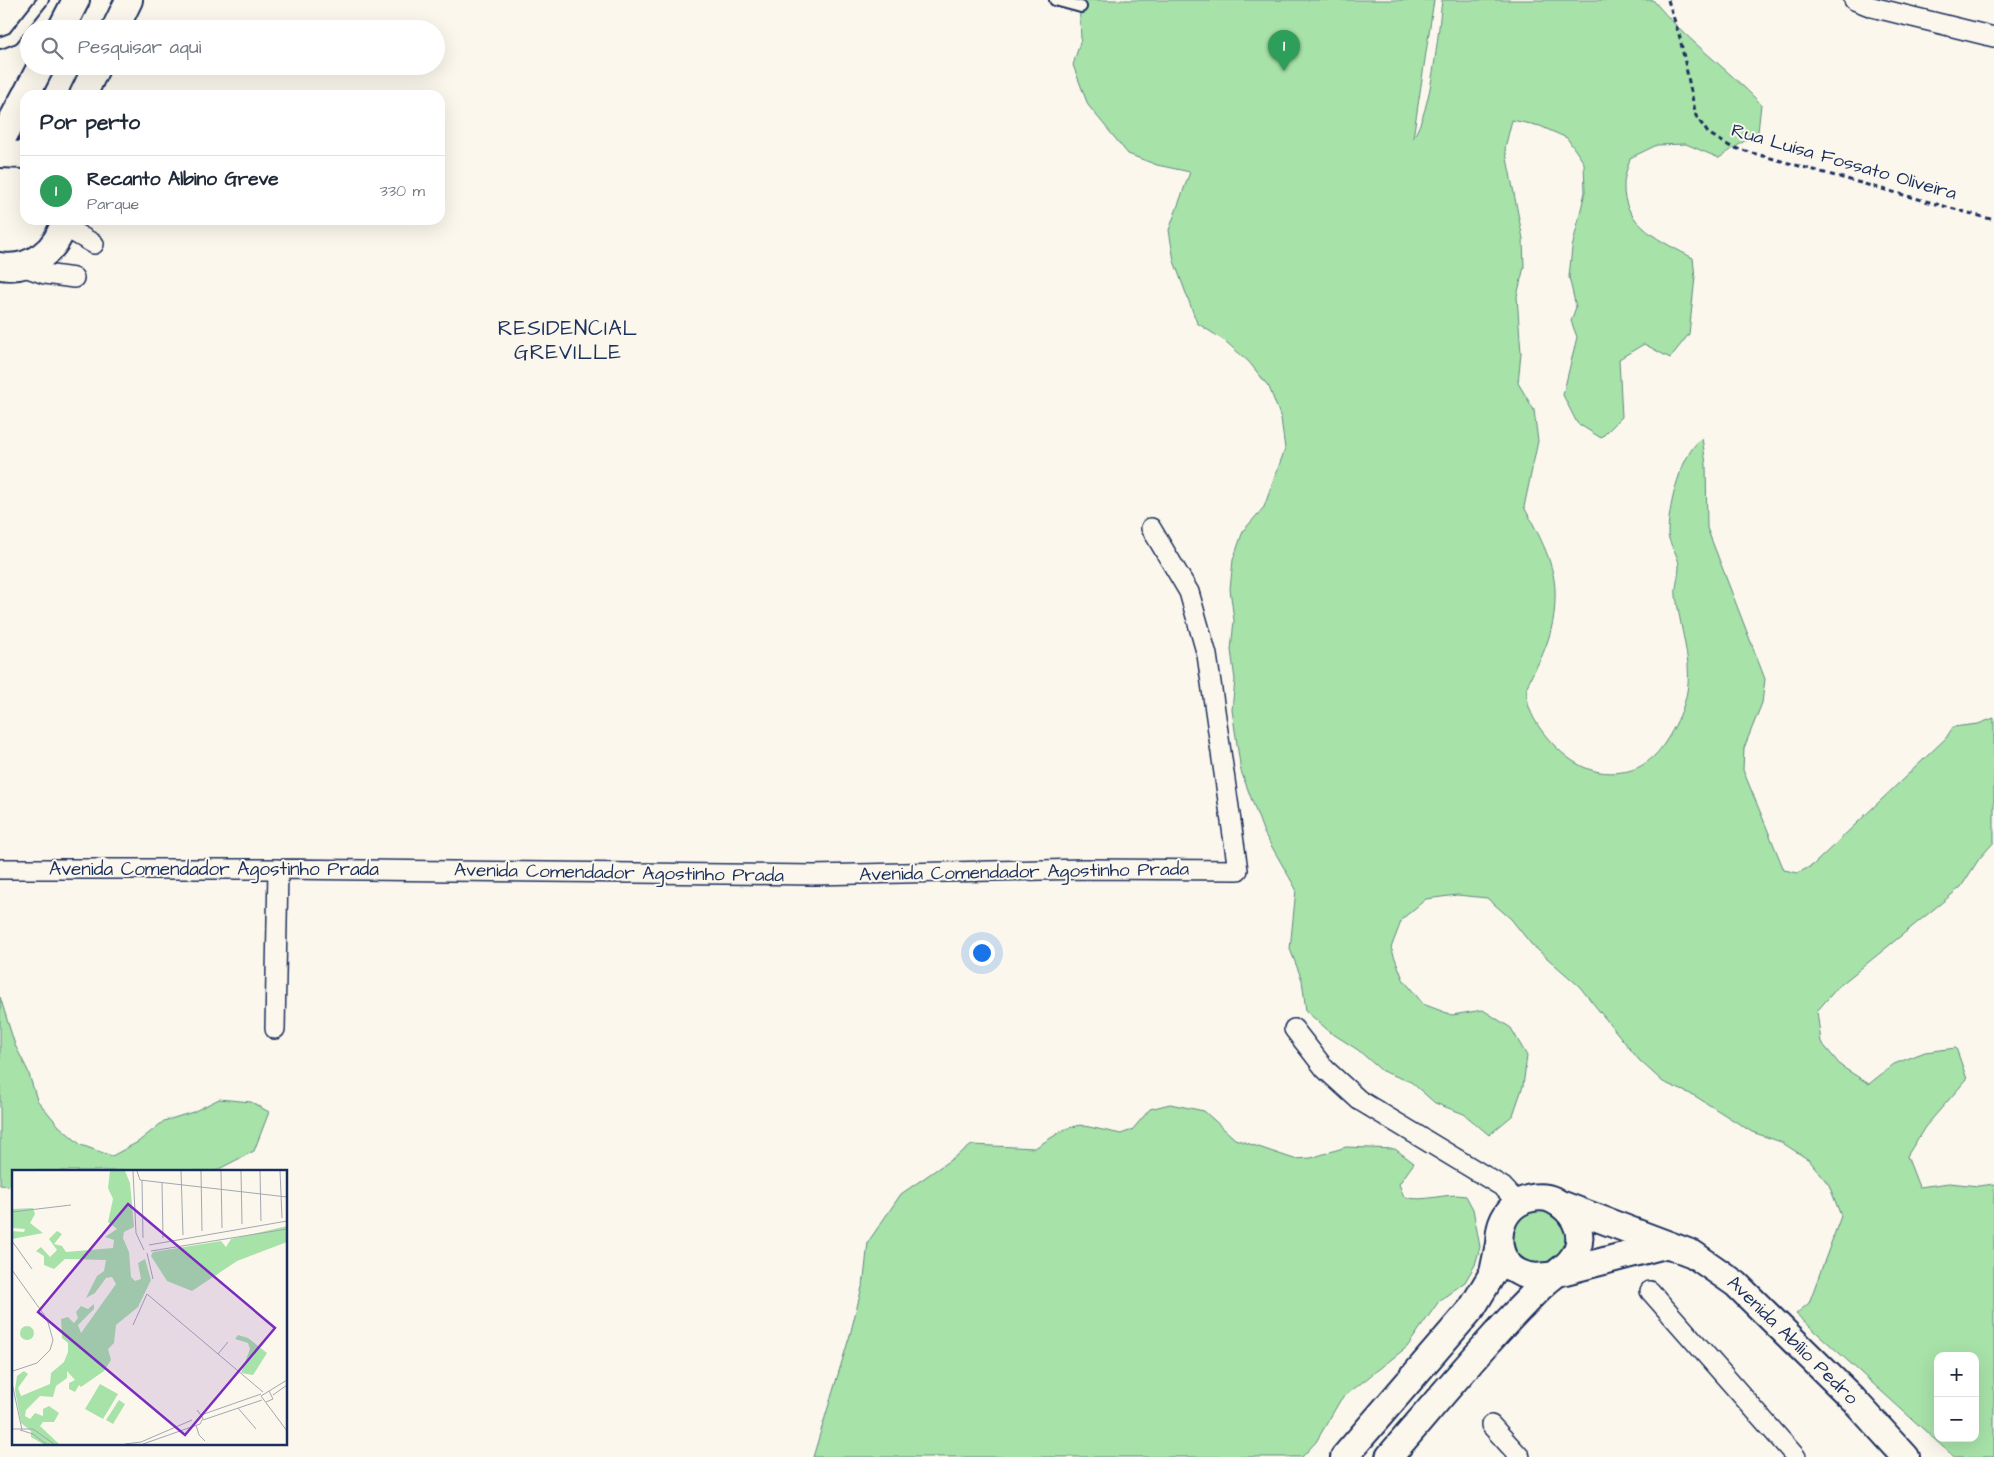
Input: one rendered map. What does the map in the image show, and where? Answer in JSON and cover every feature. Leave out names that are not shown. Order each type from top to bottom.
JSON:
[{"type":"street","points":[[66,20],[76,0]]},
{"type":"street","points":[[119,20],[129,0]]},
{"type":"street","points":[[1854,0],[1872,8],[1994,37]]},
{"type":"street","points":[[28,90],[36,75]]},
{"type":"street","points":[[85,90],[93,75]]},
{"type":"street","points":[[0,143],[20,105]]},
{"type":"street","points":[[0,154],[20,155]]},
{"type":"street","points":[[7,269],[36,260],[48,251],[57,239],[62,225]]},
{"type":"street","points":[[66,225],[94,244]]},
{"type":"street","points":[[7,269],[74,278]]},
{"type":"street","name":"Avenida Comendador Agostinho Prada","points":[[0,868],[814,875],[1084,869],[1238,870],[1207,655],[1189,592],[1151,528]]},
{"type":"street","points":[[275,1029],[278,869]]},
{"type":"street","points":[[1294,1029],[1325,1070],[1359,1100],[1503,1187],[1518,1203]]},
{"type":"street","points":[[1344,1457],[1472,1308],[1493,1273],[1500,1228],[1506,1214],[1518,1203],[1533,1198],[1549,1198],[1563,1205],[1574,1217],[1579,1232],[1578,1248],[1570,1262],[1497,1332],[1390,1457]]},
{"type":"street","name":"Avenida Abílio Pedro","points":[[1563,1205],[1665,1245],[1694,1254],[1736,1284],[1853,1399],[1906,1457]]},
{"type":"street","points":[[1499,1244],[1505,1260],[1518,1272],[1535,1278],[1665,1245]]},
{"type":"street","points":[[1650,1291],[1796,1457]]},
{"type":"street","points":[[1491,1425],[1520,1457]]},
{"type":"lane","points":[[27,20],[43,0]]},
{"type":"lane","points":[[1055,0],[1081,6]]},
{"type":"lane","points":[[0,43],[13,38],[20,29]]},
{"type":"path","name":"Rua Luísa Fossato Oliveira","points":[[1668,0],[1680,38],[1696,116],[1708,133],[1731,148],[1994,220]]},
{"type":"green space","points":[[1079,0],[1434,0],[1413,138],[1420,125],[1429,91],[1442,0],[1653,0],[1678,28],[1761,104],[1758,132],[1719,158],[1686,144],[1657,145],[1630,158],[1624,185],[1625,199],[1630,211],[1646,230],[1693,258],[1695,277],[1689,334],[1670,358],[1644,344],[1619,359],[1622,417],[1601,438],[1577,423],[1563,395],[1577,337],[1571,321],[1576,307],[1569,277],[1572,248],[1585,192],[1584,163],[1567,138],[1540,126],[1512,120],[1505,148],[1523,239],[1524,267],[1517,296],[1521,353],[1518,383],[1534,410],[1538,441],[1524,507],[1546,551],[1555,587],[1555,607],[1549,638],[1527,688],[1529,707],[1534,719],[1545,735],[1561,752],[1579,765],[1599,772],[1622,772],[1642,766],[1658,752],[1666,741],[1677,721],[1688,686],[1687,653],[1676,596],[1679,570],[1677,557],[1668,535],[1669,520],[1682,467],[1688,455],[1702,438],[1706,464],[1707,528],[1765,679],[1762,703],[1744,748],[1743,770],[1784,870],[1798,873],[1813,865],[1946,738],[1953,727],[1978,724],[1994,718],[1994,842],[1979,859],[1961,887],[1838,987],[1817,1011],[1821,1042],[1841,1066],[1869,1084],[1894,1064],[1925,1052],[1956,1048],[1967,1079],[1925,1127],[1907,1156],[1919,1187],[1949,1183],[1979,1186],[1994,1184],[1994,1457],[1954,1457],[1937,1442],[1979,1442],[1979,1352],[1934,1352],[1934,1439],[1796,1314],[1809,1303],[1841,1216],[1829,1185],[1809,1160],[1781,1142],[1752,1132],[1695,1096],[1663,1082],[1639,1060],[1579,986],[1531,944],[1511,919],[1487,898],[1457,895],[1426,899],[1402,919],[1391,948],[1403,979],[1423,1004],[1452,1015],[1483,1010],[1511,1028],[1527,1056],[1523,1086],[1513,1115],[1489,1135],[1464,1114],[1435,1103],[1411,1082],[1382,1071],[1358,1050],[1330,1032],[1306,1011],[1302,980],[1290,949],[1296,889],[1264,833],[1241,771],[1232,710],[1235,680],[1231,650],[1234,620],[1230,589],[1233,560],[1243,531],[1264,507],[1285,449],[1281,418],[1269,387],[1249,362],[1225,341],[1197,323],[1174,261],[1169,230],[1190,172],[1157,165],[1128,154],[1088,105],[1073,65],[1081,39]]},
{"type":"green space","points":[[0,997],[15,1045],[28,1071],[37,1100],[59,1126],[81,1145],[112,1156],[138,1142],[164,1121],[193,1112],[219,1099],[251,1102],[269,1112],[254,1151],[217,1170],[12,1170],[12,1186],[0,1185]]},
{"type":"green space","points":[[1170,1104],[1204,1111],[1235,1139],[1294,1159],[1311,1158],[1346,1147],[1395,1149],[1414,1163],[1399,1184],[1404,1197],[1420,1199],[1450,1195],[1466,1196],[1473,1209],[1480,1247],[1475,1265],[1465,1282],[1439,1301],[1407,1347],[1341,1399],[1316,1442],[1302,1457],[813,1457],[850,1335],[864,1279],[868,1242],[901,1194],[972,1145],[1035,1148],[1065,1129],[1080,1125],[1121,1134],[1132,1130],[1150,1109]]},
{"type":"green space","points":[[1539,1210],[1550,1212],[1559,1218],[1565,1227],[1567,1238],[1565,1249],[1559,1258],[1550,1264],[1539,1266],[1528,1264],[1519,1258],[1513,1249],[1511,1238],[1513,1227],[1519,1218],[1528,1212]]},
{"type":"place","name":"Recanto Albino Greve","points":[[1284,71]]},
{"type":"district","name":"RESIDENCIAL GREVILLE","points":[[568,340]]}]
